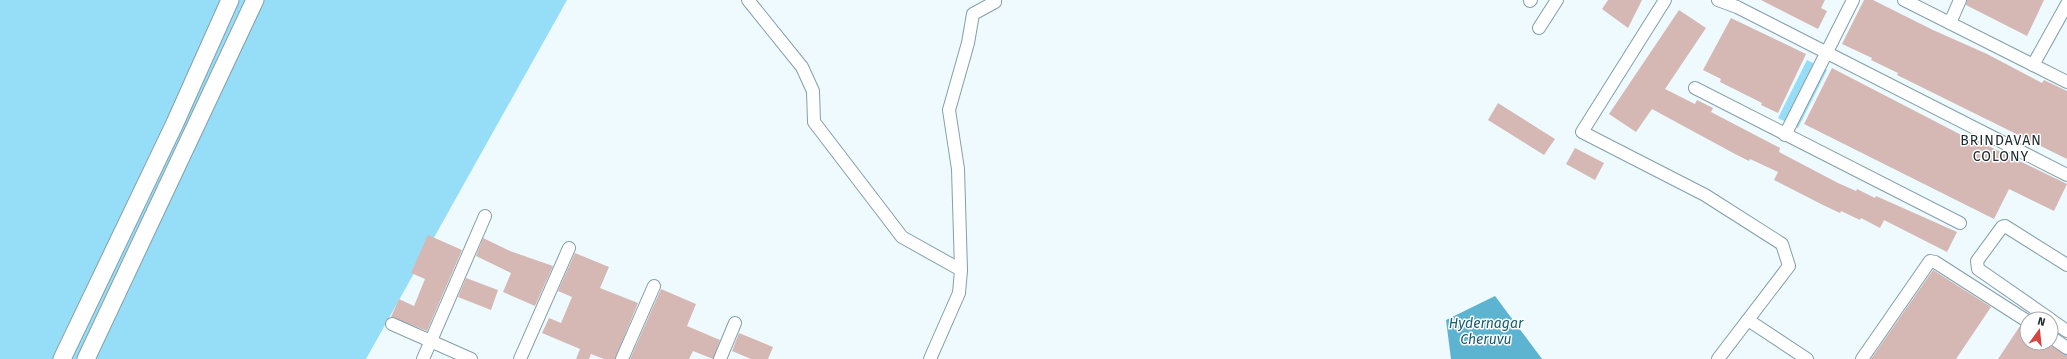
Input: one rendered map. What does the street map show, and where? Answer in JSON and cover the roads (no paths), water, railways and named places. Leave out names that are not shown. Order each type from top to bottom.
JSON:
[{"type":"main road","points":[[62,359],[175,123],[230,0]]},
{"type":"main road","points":[[86,359],[255,0]]},
{"type":"street","points":[[748,0],[802,67],[813,91],[814,122],[902,237],[961,270]]},
{"type":"street","points":[[930,359],[959,293],[961,270],[958,169],[949,110],[968,43],[973,14],[995,2],[995,0]]},
{"type":"street","points":[[1539,28],[1557,0]]},
{"type":"street","points":[[1665,0],[1582,132],[1705,195],[1782,244],[1790,266],[1718,359]]},
{"type":"street","points":[[1718,0],[1731,2],[2067,175]]},
{"type":"street","points":[[1785,135],[1828,53],[1853,0]]},
{"type":"street","points":[[1904,0],[2067,82]]},
{"type":"street","points":[[1950,23],[1960,0]]},
{"type":"street","points":[[2033,65],[2067,4]]},
{"type":"street","points":[[1695,88],[1960,223]]},
{"type":"street","points":[[423,359],[485,216]]},
{"type":"street","points":[[2037,311],[1978,269],[1977,261],[2002,227],[2005,226],[2067,265]]},
{"type":"street","points":[[520,359],[569,248]]},
{"type":"street","points":[[1862,359],[1930,261],[1935,262],[2019,316]]},
{"type":"street","points":[[622,359],[654,286]]},
{"type":"street","points":[[1748,320],[1808,359]]},
{"type":"street","points":[[720,359],[735,323]]},
{"type":"street","points":[[392,324],[471,359]]},
{"type":"water","name":"Hydernagar Cheruvu","points":[[1495,296],[1542,359],[1451,359],[1446,320]]},
{"type":"district","name":"BRINDAVAN COLONY","points":[[2001,148]]}]
